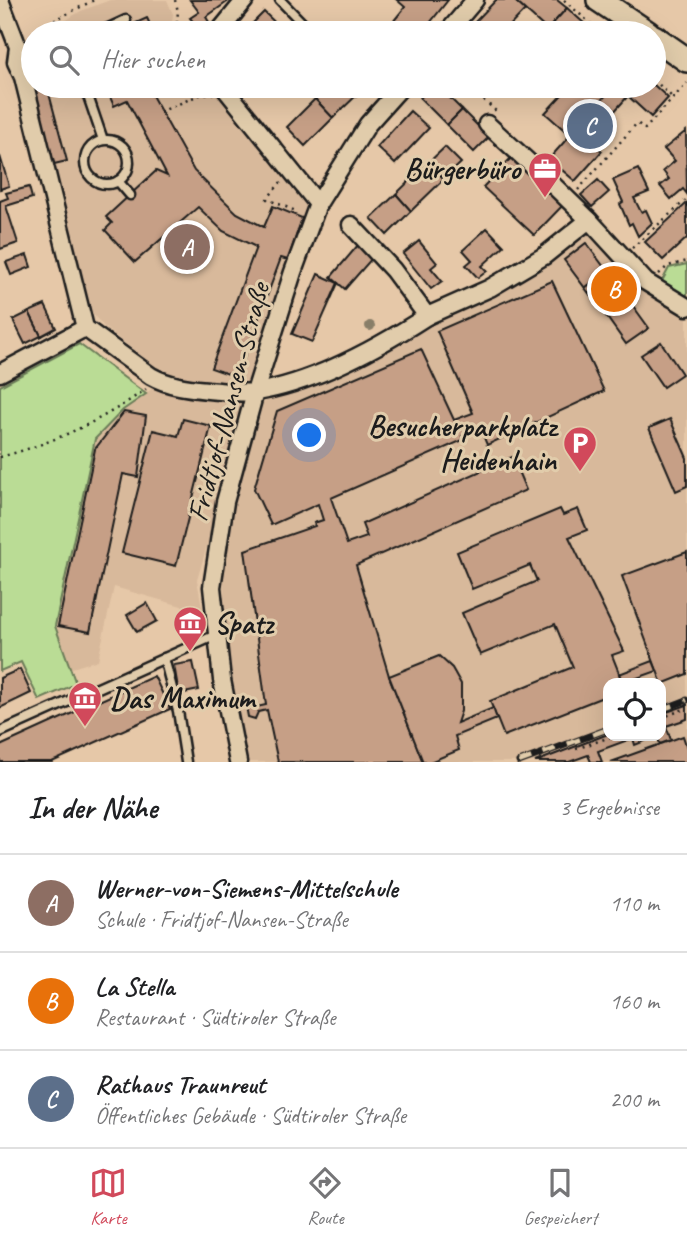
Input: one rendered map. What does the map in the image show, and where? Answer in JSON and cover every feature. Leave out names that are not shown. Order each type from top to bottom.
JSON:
[{"type":"main road","points":[[599,0],[630,21]]},
{"type":"main road","points":[[666,45],[687,60]]},
{"type":"street","points":[[1,0],[18,47],[8,63],[21,76]]},
{"type":"street","points":[[228,21],[245,0]]},
{"type":"street","points":[[457,21],[475,0]]},
{"type":"street","points":[[32,98],[85,328],[156,379],[190,388],[255,392],[289,383],[348,361],[427,316],[490,288],[544,256],[589,220]]},
{"type":"street","points":[[233,98],[318,204]]},
{"type":"street","name":"Fridtjof-Nansen-Straße","points":[[239,762],[216,635],[212,587],[225,502],[255,392],[318,204],[368,124],[391,98]]},
{"type":"street","points":[[487,124],[589,220],[646,282],[687,307]]},
{"type":"street","points":[[351,225],[393,270],[427,316]]},
{"type":"street","points":[[0,373],[85,328]]},
{"type":"lane","points":[[280,0],[300,21]]},
{"type":"lane","points":[[89,98],[103,140]]},
{"type":"lane","points":[[103,140],[117,142],[127,152],[129,166],[118,181],[100,183],[88,174],[84,160],[90,147],[103,140]]},
{"type":"lane","points":[[118,181],[130,195]]},
{"type":"lane","points":[[0,733],[216,635]]},
{"type":"lane","points":[[163,658],[178,710],[186,762]]},
{"type":"path","points":[[54,21],[94,0]]},
{"type":"path","points":[[175,0],[177,21]]},
{"type":"path","points":[[564,0],[588,21]]},
{"type":"path","points":[[568,200],[637,123],[645,129],[687,83]]},
{"type":"path","points":[[666,91],[673,98]]},
{"type":"path","points":[[160,112],[192,98]]},
{"type":"path","points":[[481,98],[498,113],[487,124]]},
{"type":"path","points":[[290,170],[267,199],[302,213]]},
{"type":"path","points":[[622,257],[687,199]]},
{"type":"path","points":[[646,282],[668,267],[687,261]]},
{"type":"path","points":[[0,457],[39,446],[117,411],[152,385],[156,379]]},
{"type":"path","points":[[666,716],[687,708]]},
{"type":"path","points":[[576,749],[603,740]]},
{"type":"shaded area","points":[[110,0],[167,0],[173,14],[172,21],[65,21],[81,11]]},
{"type":"shaded area","points":[[37,98],[233,98],[318,204],[255,392],[242,383],[179,377],[162,371],[105,328],[85,305]]},
{"type":"shaded area","points":[[589,220],[622,257],[687,307],[687,762],[238,762],[222,680],[225,502],[263,403],[399,334]]},
{"type":"shaded area","points":[[159,384],[250,399],[197,580],[203,612],[114,587],[98,660],[43,677],[94,439],[122,410]]},
{"type":"green space","points":[[687,264],[687,300],[661,283],[669,268]]},
{"type":"green space","points":[[79,344],[146,394],[123,410],[95,439],[55,626],[76,684],[39,700],[21,662],[0,671],[0,386]]},
{"type":"building","points":[[190,0],[230,0],[206,17],[208,21],[192,21],[190,18],[199,12]]},
{"type":"building","points":[[397,0],[448,0],[431,21],[394,21],[405,7]]},
{"type":"building","points":[[496,0],[514,0],[525,10],[514,21],[476,21]]},
{"type":"building","points":[[514,0],[557,0],[567,8],[555,21],[537,21]]},
{"type":"building","points":[[567,8],[582,21],[555,21]]},
{"type":"building","points":[[264,12],[273,21],[255,21]]},
{"type":"building","points":[[666,96],[668,98],[651,117],[630,98]]},
{"type":"building","points":[[36,98],[50,98],[67,161],[54,164]]},
{"type":"building","points":[[110,98],[153,98],[194,171],[237,213],[264,227],[273,206],[302,218],[288,260],[281,258],[237,377],[211,368],[256,247],[223,231],[198,207],[135,262],[105,230],[112,223],[106,217],[156,171],[167,176],[127,100],[114,106]]},
{"type":"building","points":[[316,98],[354,98],[333,118]]},
{"type":"building","points":[[420,98],[450,98],[462,110],[447,125]]},
{"type":"building","points":[[559,98],[603,98],[570,135],[545,113]]},
{"type":"building","points":[[603,98],[626,98],[589,140],[602,151],[575,181],[562,170],[548,185],[545,182],[558,167],[549,159]]},
{"type":"building","points":[[315,99],[333,118],[305,146],[287,127]]},
{"type":"building","points":[[462,110],[489,137],[474,152],[447,125]]},
{"type":"building","points":[[410,111],[429,128],[395,164],[377,147]]},
{"type":"building","points":[[686,131],[687,194],[683,189],[671,199],[660,186],[669,179],[663,171],[675,161],[664,149]]},
{"type":"building","points":[[445,147],[461,163],[444,179],[428,163]]},
{"type":"building","points":[[515,154],[566,202],[534,235],[483,187]]},
{"type":"building","points":[[0,156],[9,186],[0,189]]},
{"type":"building","points":[[428,163],[444,179],[411,211],[396,194]]},
{"type":"building","points":[[638,169],[649,192],[634,198],[641,212],[646,210],[652,223],[638,236],[632,223],[629,225],[613,180]]},
{"type":"building","points":[[598,180],[609,192],[592,207],[581,195]]},
{"type":"building","points":[[29,187],[32,198],[6,206],[18,243],[0,249],[0,201],[8,198],[6,193]]},
{"type":"building","points":[[396,194],[411,211],[387,235],[371,218]]},
{"type":"building","points":[[687,203],[687,238],[663,260],[645,242]]},
{"type":"building","points":[[487,228],[504,246],[482,266],[487,271],[478,278],[466,265],[472,260],[463,250]]},
{"type":"building","points":[[419,241],[437,263],[431,268],[442,281],[431,289],[403,254]]},
{"type":"building","points":[[586,243],[607,271],[585,288],[564,260]]},
{"type":"building","points":[[359,244],[374,256],[345,289],[331,277]]},
{"type":"building","points":[[27,255],[31,267],[11,275],[6,262]]},
{"type":"building","points":[[607,271],[628,299],[606,316],[585,288]]},
{"type":"building","points":[[318,274],[338,283],[312,342],[292,334]]},
{"type":"building","points":[[552,281],[604,391],[487,445],[480,428],[462,436],[463,440],[331,498],[347,544],[367,537],[362,524],[512,457],[526,490],[356,565],[389,676],[423,762],[278,762],[267,710],[258,712],[255,719],[248,717],[246,706],[251,701],[257,707],[266,705],[245,550],[315,526],[314,523],[323,520],[318,504],[271,525],[254,489],[277,411],[421,349],[454,420],[473,413],[437,331]]},
{"type":"building","points":[[628,299],[649,328],[626,344],[606,316]]},
{"type":"building","points":[[45,305],[56,328],[41,336],[29,312]]},
{"type":"building","points":[[29,312],[41,336],[25,344],[13,320]]},
{"type":"building","points":[[661,342],[682,374],[663,387],[641,355]]},
{"type":"building","points":[[124,412],[146,416],[138,477],[123,474],[90,632],[58,626],[95,449]]},
{"type":"building","points":[[183,419],[211,426],[176,566],[122,553],[153,430],[178,436]]},
{"type":"building","points":[[670,419],[687,458],[687,486],[676,491],[649,428]]},
{"type":"building","points":[[560,509],[563,515],[578,509],[587,530],[569,537],[624,651],[612,655],[621,678],[603,678],[603,697],[504,736],[490,701],[573,667],[555,624],[480,655],[462,613],[537,581],[530,565],[472,589],[457,552]]},
{"type":"building","points":[[687,552],[687,674],[666,682],[666,678],[660,678],[622,576]]},
{"type":"building","points":[[147,603],[157,621],[137,632],[127,615]]},
{"type":"building","points":[[439,656],[452,668],[461,684],[461,711],[457,723],[493,708],[497,719],[455,736],[459,750],[430,762],[423,762],[389,676]]},
{"type":"building","points":[[653,661],[657,671],[637,678],[621,678],[619,674]]},
{"type":"building","points":[[193,662],[199,690],[179,694],[174,665]]},
{"type":"building","points":[[20,669],[31,693],[0,708],[0,678]]},
{"type":"building","name":"Das Maximum","points":[[154,676],[170,709],[52,762],[0,762],[0,746]]},
{"type":"building","points":[[687,705],[687,719],[666,726],[666,712]]},
{"type":"building","points":[[666,726],[671,740],[660,744],[659,741],[666,741]]},
{"type":"building","points":[[603,736],[603,741],[625,741],[598,751],[602,762],[591,762],[588,755],[569,762],[535,762]]},
{"type":"building","points":[[683,736],[687,748],[687,762],[611,762]]},
{"type":"railway","points":[[666,708],[687,700]]},
{"type":"railway","points":[[519,762],[603,731]]},
{"type":"place","name":"Rathaus Traunreut","points":[[590,126]]},
{"type":"place","name":"Bürgerbüro","points":[[545,199]]},
{"type":"place","name":"Werner-von-Siemens-Mittelschule","points":[[187,247]]},
{"type":"place","name":"La Stella","points":[[614,289]]},
{"type":"place","name":"Besucherparkplatz Heidenhain","points":[[580,473]]},
{"type":"place","name":"Spatz","points":[[190,653]]},
{"type":"place","name":"Das Maximum","points":[[85,728]]}]
